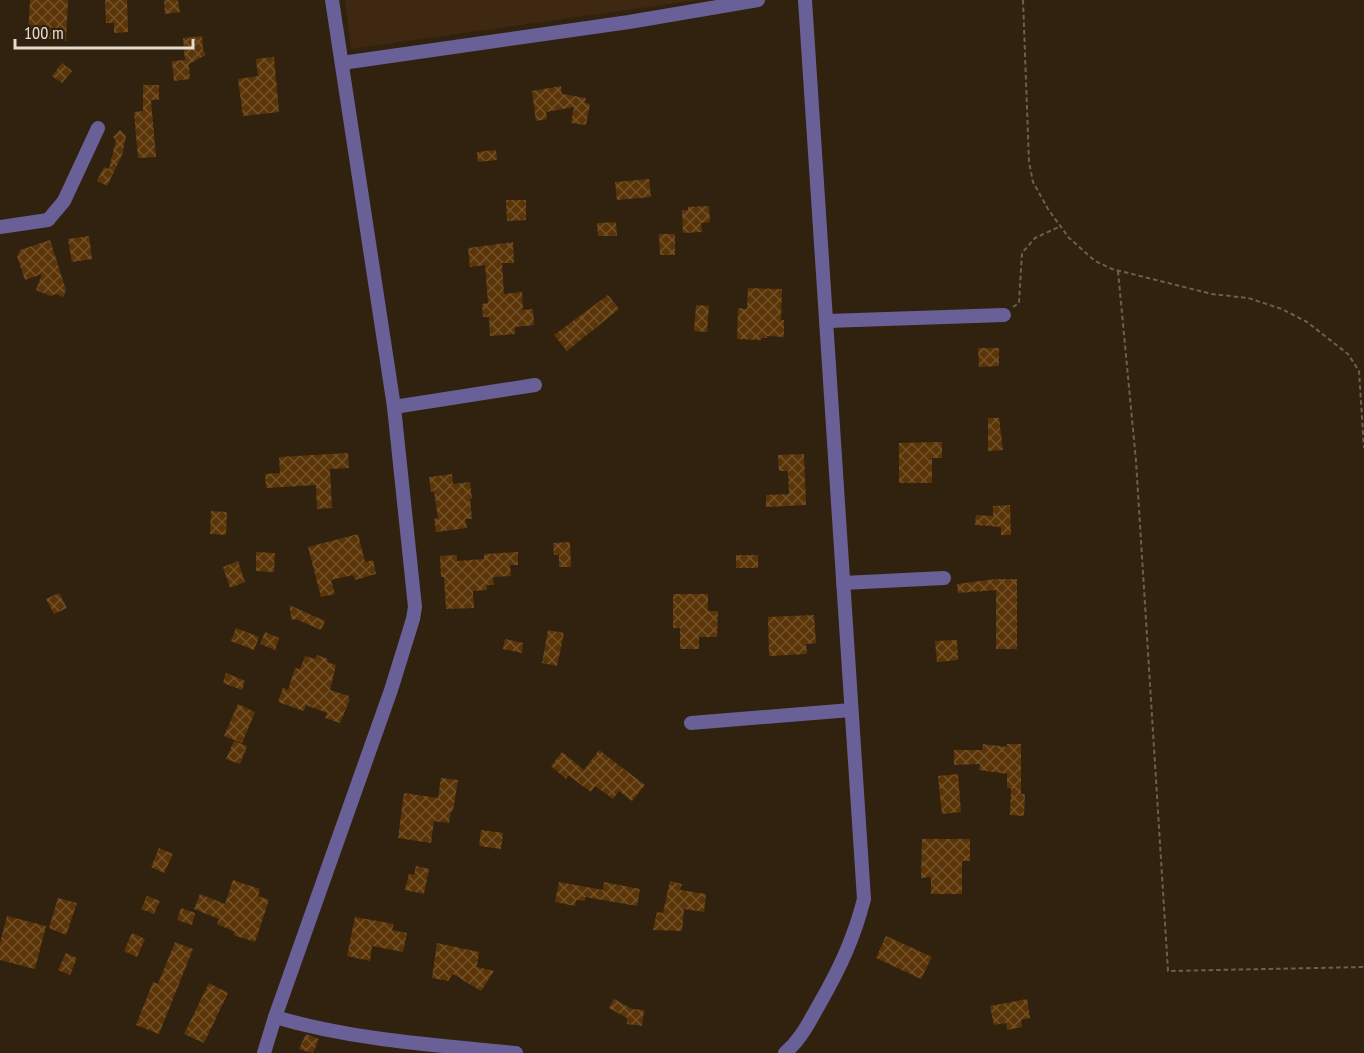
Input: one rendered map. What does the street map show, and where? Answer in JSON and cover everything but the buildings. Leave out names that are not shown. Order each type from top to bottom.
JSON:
[{"type":"street","points":[[264,1053],[391,690],[413,619],[415,595],[394,407],[332,0]]},
{"type":"street","points":[[342,63],[629,22],[758,0]]},
{"type":"street","points":[[785,1053],[799,1040],[842,966],[857,928],[864,899],[805,0]]},
{"type":"street","points":[[0,227],[48,220],[64,201],[98,128]]},
{"type":"street","points":[[827,321],[1004,315]]},
{"type":"street","points":[[394,407],[535,385]]},
{"type":"street","points":[[843,583],[944,578]]},
{"type":"street","points":[[691,723],[851,710]]},
{"type":"street","points":[[275,1017],[318,1029],[382,1039],[516,1053]]},
{"type":"path","points":[[1023,0],[1029,162],[1033,182],[1048,209],[1069,237],[1095,261],[1118,271],[1212,294],[1248,298],[1282,309],[1307,322],[1348,354],[1359,371],[1364,448]]},
{"type":"path","points":[[1004,315],[1019,303],[1022,253],[1035,238],[1061,226]]},
{"type":"path","points":[[1118,271],[1137,473],[1168,971],[1364,967]]},
{"type":"shaded area","points":[[345,0],[698,0],[351,49]]}]
